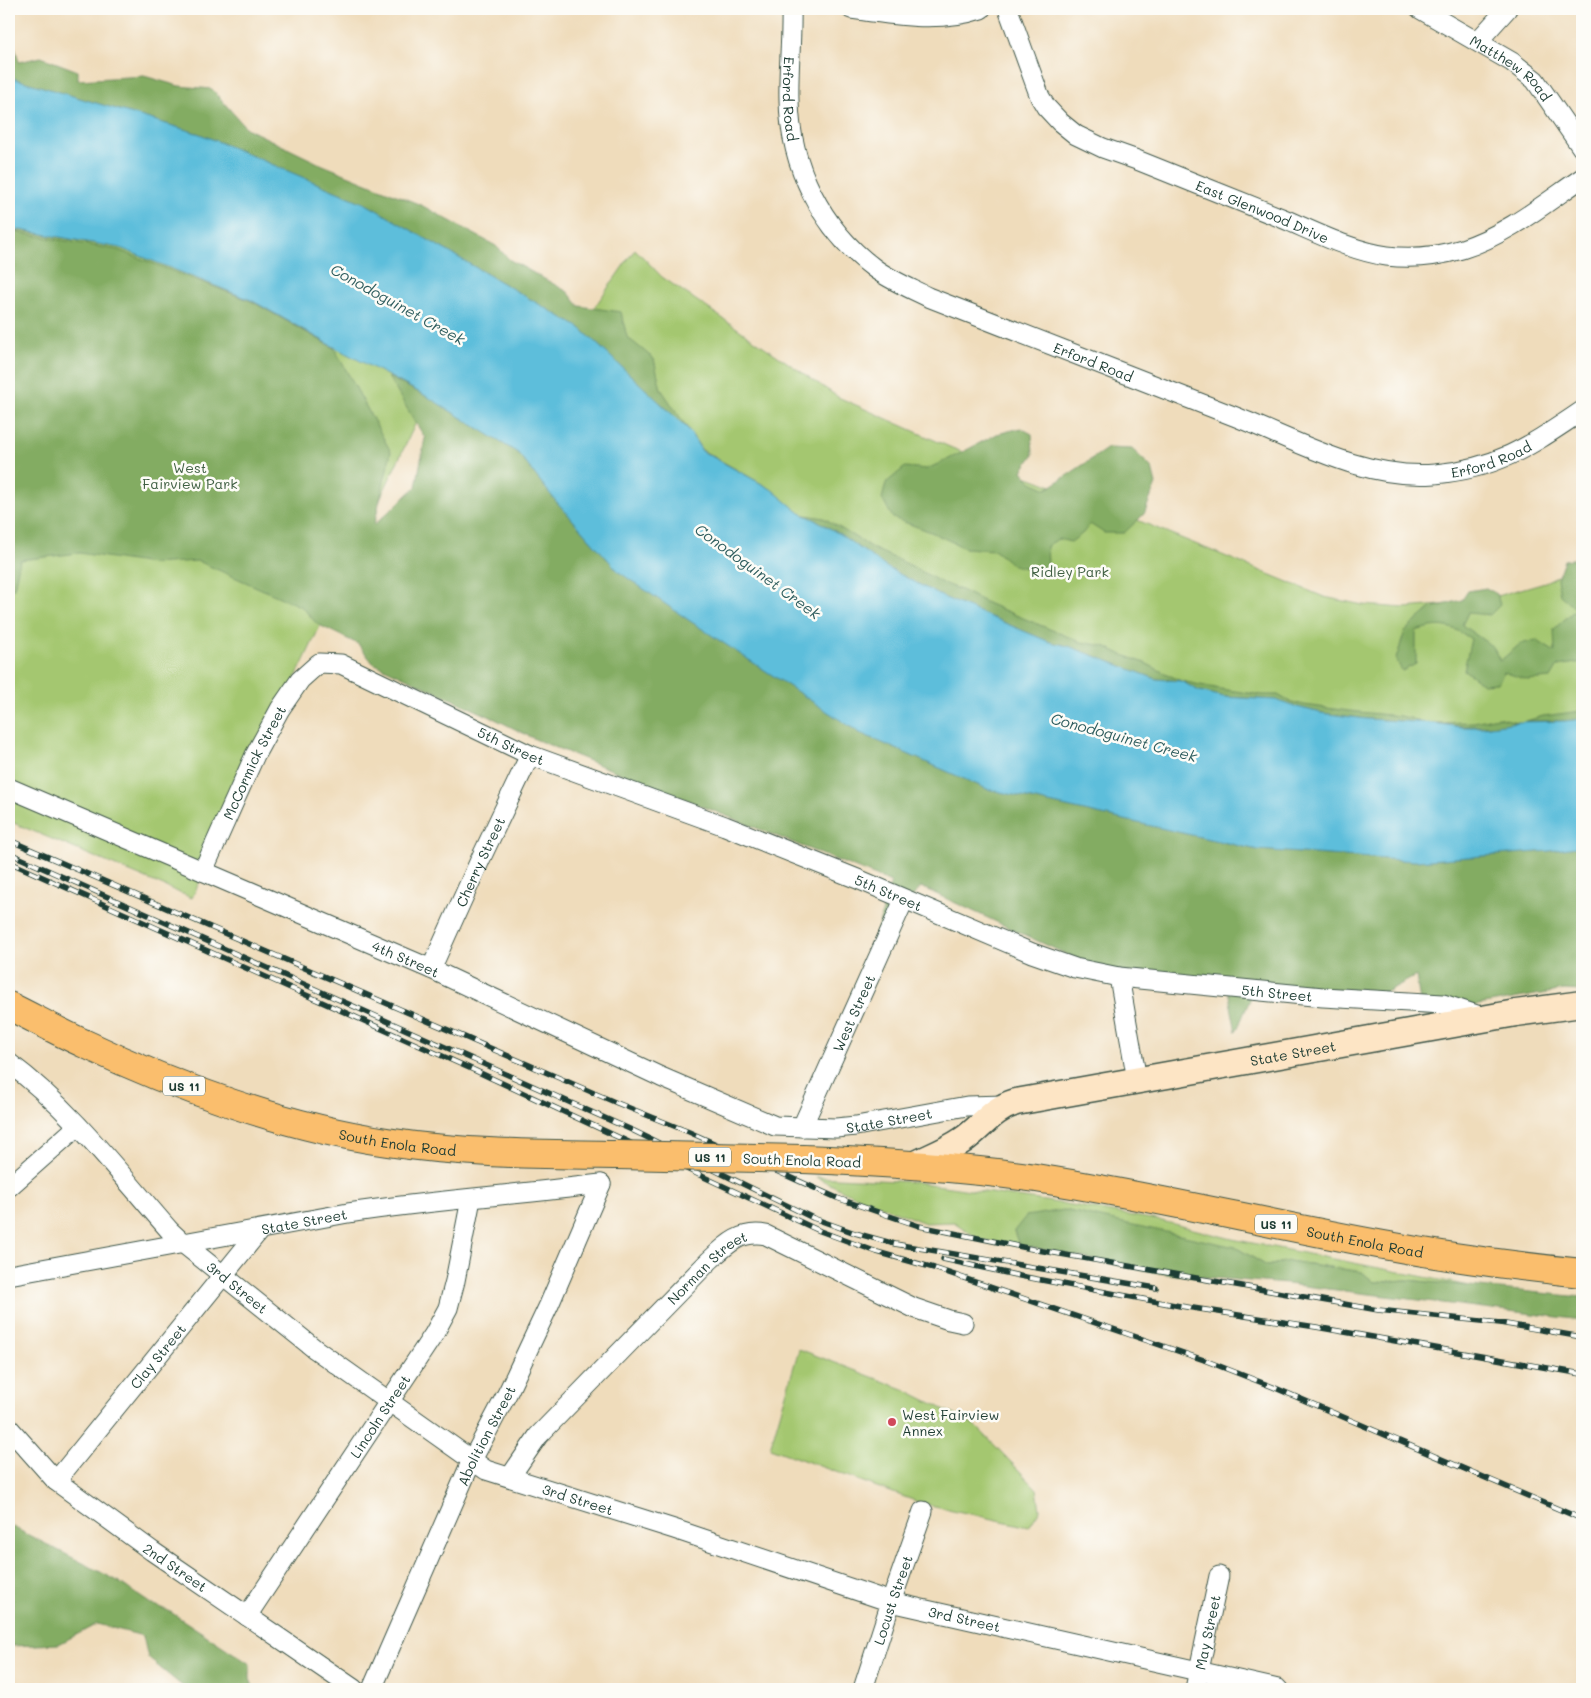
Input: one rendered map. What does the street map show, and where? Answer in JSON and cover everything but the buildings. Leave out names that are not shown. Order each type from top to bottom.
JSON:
[{"type":"main road","name":"State Street","points":[[997,1111],[1137,1080],[1582,1004]]},
{"type":"main road","name":"South Enola Road","points":[[9,1006],[82,1043],[189,1088],[274,1116],[338,1133],[386,1142],[482,1153],[803,1159],[971,1170],[1100,1189],[1433,1254],[1505,1265],[1582,1273]]},
{"type":"main road","points":[[914,1165],[956,1144],[975,1131],[997,1111]]},
{"type":"main road","points":[[971,1170],[984,1129],[997,1111]]},
{"type":"street","name":"Erford Road","points":[[791,9],[788,102],[796,156],[806,183],[818,207],[838,234],[874,268],[900,283],[928,297],[1306,446],[1361,466],[1385,472],[1434,474],[1469,470],[1486,465],[1510,456],[1532,444],[1582,411]]},
{"type":"street","points":[[851,9],[912,17],[927,17],[953,16],[981,9]]},
{"type":"street","name":"East Glenwood Drive","points":[[1008,9],[1040,97],[1060,122],[1076,135],[1103,148],[1372,253],[1413,257],[1440,254],[1484,241],[1523,219],[1582,178]]},
{"type":"street","name":"Matthew Road","points":[[1420,9],[1478,41],[1512,62],[1535,80],[1582,148]]},
{"type":"street","points":[[1478,41],[1507,9]]},
{"type":"street","name":"5th Street","points":[[319,663],[340,664],[530,755],[724,826],[860,880],[1032,953],[1080,969],[1119,977],[1323,998],[1443,1004],[1487,1019]]},
{"type":"street","name":"McCormick Street","points":[[202,871],[255,755],[280,709],[300,680],[319,663]]},
{"type":"street","name":"Cherry Street","points":[[431,970],[530,755]]},
{"type":"street","name":"4th Street","points":[[9,788],[431,970],[767,1124],[802,1127]]},
{"type":"street","name":"West Street","points":[[802,1127],[904,900]]},
{"type":"street","points":[[1119,977],[1137,1080]]},
{"type":"street","name":"3rd Street","points":[[9,1063],[57,1103],[170,1231],[184,1244],[315,1350],[486,1470],[693,1535],[891,1602],[1197,1680],[1278,1689]]},
{"type":"street","name":"State Street","points":[[802,1127],[856,1126],[967,1106],[997,1111]]},
{"type":"street","points":[[9,1187],[78,1126]]},
{"type":"street","name":"State Street","points":[[9,1275],[259,1231],[348,1213],[601,1184]]},
{"type":"street","name":"Abolition Street","points":[[372,1689],[472,1460],[508,1392],[538,1329],[601,1184]]},
{"type":"street","name":"Lincoln Street","points":[[247,1616],[434,1334],[448,1308],[471,1199]]},
{"type":"street","name":"Clay Street","points":[[56,1481],[259,1231]]},
{"type":"street","name":"Norman Street","points":[[510,1477],[538,1436],[708,1262],[728,1244],[744,1235],[755,1233],[766,1235],[914,1308],[963,1323]]},
{"type":"street","name":"2nd Street","points":[[9,1428],[56,1481],[354,1689]]},
{"type":"street","name":"Locust Street","points":[[863,1689],[923,1511]]},
{"type":"street","name":"May Street","points":[[1197,1680],[1219,1576]]},
{"type":"green space","points":[[9,46],[15,47],[19,62],[41,57],[78,71],[78,80],[144,76],[179,86],[212,89],[246,128],[318,163],[421,205],[496,246],[510,260],[568,292],[579,306],[621,312],[627,337],[654,359],[661,389],[688,429],[580,328],[366,204],[200,134],[9,77]]},
{"type":"green space","name":"West Fairview Park","points":[[9,229],[120,248],[251,300],[428,397],[192,898],[9,821]]},
{"type":"green space","points":[[9,231],[118,250],[251,301],[334,348],[391,452],[374,525],[416,487],[425,438],[388,377],[428,397],[518,453],[555,500],[619,572],[690,621],[860,733],[987,789],[1258,850],[1415,861],[1550,851],[1582,846],[1582,991],[1564,990],[1422,1015],[1416,976],[1369,1001],[1258,981],[1236,1032],[1227,985],[1096,968],[921,887],[874,941],[891,882],[537,740],[373,663],[358,644],[317,624],[302,607],[198,561],[152,564],[79,553],[20,560],[14,588],[9,589]]},
{"type":"green space","name":"Ridley Park","points":[[635,249],[662,277],[838,397],[952,448],[1086,499],[1324,597],[1363,605],[1405,608],[1476,602],[1545,582],[1582,564],[1582,719],[1462,727],[1367,719],[1224,697],[1068,646],[800,513],[771,489],[702,450],[688,429],[580,328]]},
{"type":"green space","points":[[1021,428],[1032,434],[1033,455],[1022,471],[1031,482],[1047,489],[1108,448],[1132,449],[1152,468],[1156,484],[1144,514],[1124,533],[1104,533],[1090,524],[1083,533],[1071,542],[1058,539],[1047,546],[1048,564],[1038,571],[1013,565],[994,550],[965,548],[931,532],[893,518],[882,499],[886,483],[905,467],[927,469],[997,434]]},
{"type":"green space","points":[[800,514],[824,518],[874,549],[989,604],[1081,642],[1104,646],[1181,681],[1156,679],[1068,646],[1050,642],[943,597],[886,567],[818,521]]},
{"type":"green space","points":[[1582,558],[1582,662],[1558,666],[1551,678],[1527,680],[1504,672],[1498,683],[1483,684],[1464,670],[1471,639],[1451,628],[1439,626],[1416,631],[1416,664],[1402,671],[1396,659],[1405,631],[1431,608],[1462,600],[1468,591],[1486,588],[1497,594],[1500,605],[1490,615],[1468,613],[1462,625],[1493,647],[1500,661],[1520,644],[1536,640],[1555,652],[1554,629],[1576,609],[1560,595],[1557,579],[1564,560]]},
{"type":"green space","points":[[1181,681],[1220,689],[1263,695],[1278,695],[1288,701],[1304,705],[1399,716],[1420,722],[1367,719],[1321,713],[1276,700],[1224,697],[1199,691]]},
{"type":"green space","points":[[1582,711],[1582,719],[1526,721],[1543,716]]},
{"type":"green space","points":[[1497,717],[1518,722],[1475,726],[1432,723],[1474,722]]},
{"type":"green space","points":[[816,1177],[916,1182],[1072,1205],[1162,1221],[1232,1239],[1475,1287],[1407,1280],[1374,1282],[1362,1272],[1289,1261],[1267,1266],[1235,1247],[1014,1231],[1019,1245],[980,1240],[954,1222],[925,1223],[848,1193]]},
{"type":"green space","points":[[1064,1210],[1235,1247],[1267,1266],[1289,1261],[1362,1272],[1374,1282],[1407,1280],[1582,1297],[1582,1320],[1287,1284],[1165,1274],[1019,1245],[1014,1231],[1026,1216]]},
{"type":"green space","points":[[799,1349],[906,1390],[975,1425],[1037,1489],[1040,1510],[1029,1527],[921,1503],[770,1448]]},
{"type":"green space","points":[[9,1525],[116,1580],[151,1604],[169,1611],[250,1664],[250,1679],[254,1689],[186,1689],[148,1658],[143,1636],[97,1624],[59,1644],[12,1646],[9,1639]]},
{"type":"water","name":"Conodoguinet Creek","points":[[9,77],[200,134],[366,204],[580,328],[688,429],[702,451],[771,489],[800,513],[841,535],[886,567],[943,597],[1050,642],[1068,646],[1156,679],[1181,681],[1199,691],[1224,697],[1276,700],[1321,713],[1462,727],[1582,719],[1582,846],[1550,851],[1415,861],[1258,850],[987,789],[860,733],[619,572],[555,500],[518,453],[428,397],[251,300],[120,248],[9,228]]},
{"type":"railway","points":[[9,840],[617,1103],[689,1132],[837,1198],[919,1226],[1032,1249],[1378,1310],[1500,1323],[1582,1337]]},
{"type":"railway","points":[[9,853],[634,1131],[813,1218],[855,1233],[895,1244],[1156,1288]]},
{"type":"railway","points":[[9,862],[476,1071],[820,1231],[877,1252],[934,1268],[1204,1360],[1273,1387],[1582,1519]]},
{"type":"railway","points":[[943,1259],[1020,1276],[1180,1306],[1316,1327],[1582,1374]]},
{"type":"place","name":"West Fairview Annex","points":[[892,1422]]}]
